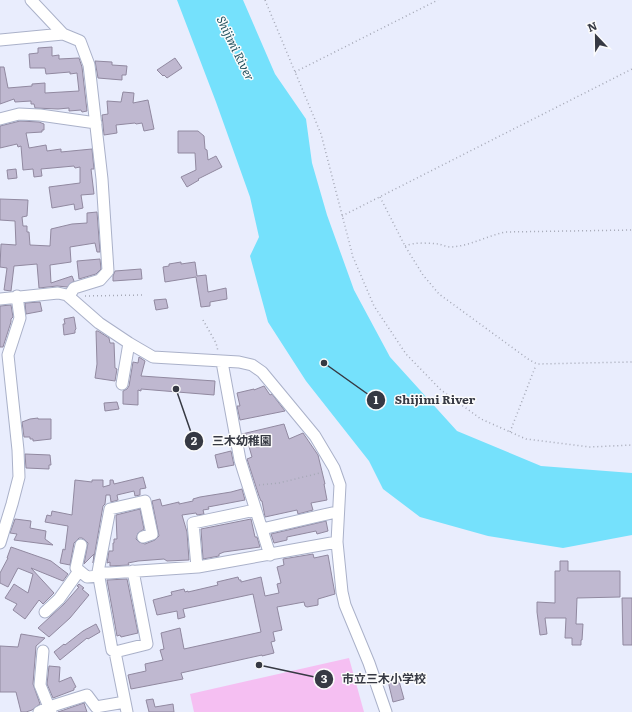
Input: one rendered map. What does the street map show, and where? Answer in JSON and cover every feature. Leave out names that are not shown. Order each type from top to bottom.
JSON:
[{"type":"street","points":[[31,0],[63,34],[80,41],[89,65],[102,179],[108,271],[100,280],[74,288],[69,296]]},
{"type":"street","points":[[0,40],[63,34]]},
{"type":"street","points":[[0,119],[19,114],[40,115],[96,123]]},
{"type":"street","points":[[0,299],[17,296],[58,293],[69,296],[99,323],[153,357],[239,362],[252,365],[262,372],[315,436],[334,468],[340,485],[337,542],[342,592],[345,605],[369,663],[386,712]]},
{"type":"street","points":[[0,542],[19,477],[18,450],[8,355],[20,318],[17,296]]},
{"type":"street","points":[[122,384],[129,343]]},
{"type":"street","points":[[222,362],[240,460],[270,555]]},
{"type":"street","points":[[43,651],[40,685],[46,710],[88,695],[96,707],[126,707],[115,652],[112,650],[98,574],[110,509],[145,501],[152,534],[143,537]]},
{"type":"street","points":[[197,567],[193,523],[255,510]]},
{"type":"street","points":[[262,529],[332,513],[338,513]]},
{"type":"street","points":[[80,545],[76,568],[87,577],[109,573],[197,567],[337,542]]},
{"type":"street","points":[[45,612],[59,599],[79,571]]},
{"type":"street","points":[[115,652],[147,644],[133,571]]},
{"type":"path","points":[[265,0],[296,72],[320,134],[353,257],[374,306],[406,354],[441,390],[481,419],[526,439],[590,447],[632,445]]},
{"type":"path","points":[[296,72],[438,0]]},
{"type":"path","points":[[342,216],[632,69]]},
{"type":"path","points":[[380,197],[405,246],[423,275],[439,294],[528,359],[537,364],[632,362]]},
{"type":"path","points":[[405,246],[409,244],[430,244],[451,247],[472,243],[505,232],[632,230]]},
{"type":"path","points":[[69,296],[142,295]]},
{"type":"path","points":[[203,320],[216,344],[222,362]]},
{"type":"path","points":[[510,432],[537,364]]},
{"type":"path","points":[[250,488],[324,473],[334,468]]},
{"type":"shaded area","points":[[349,658],[364,712],[194,712],[190,694]]},
{"type":"water","points":[[177,0],[243,0],[275,74],[306,119],[312,163],[327,215],[354,290],[390,357],[457,431],[541,466],[632,473],[632,535],[563,548],[488,536],[420,517],[383,489],[369,461],[306,381],[268,322],[250,256],[259,237],[250,197]]},
{"type":"building","points":[[52,47],[52,56],[59,55],[59,59],[79,58],[82,67],[87,111],[69,111],[69,108],[35,108],[34,104],[31,104],[31,101],[15,102],[14,99],[0,104],[0,67],[4,67],[8,88],[32,86],[32,84],[45,83],[45,93],[79,91],[77,73],[70,74],[70,72],[46,74],[45,68],[30,68],[29,54],[38,53],[38,48]]},
{"type":"building","points":[[175,58],[182,68],[167,78],[157,70]]},
{"type":"building","points":[[95,61],[112,62],[112,65],[127,66],[126,75],[122,75],[122,80],[98,78]]},
{"type":"building","points":[[123,92],[134,93],[133,103],[148,100],[154,129],[144,131],[142,123],[116,125],[117,133],[104,135],[102,115],[108,114],[107,101],[121,102]]},
{"type":"building","points":[[20,121],[39,122],[44,124],[44,130],[42,130],[42,132],[26,133],[29,148],[46,145],[47,151],[61,149],[61,152],[92,149],[94,169],[91,169],[94,194],[81,195],[83,208],[75,210],[74,204],[52,208],[49,187],[80,183],[80,167],[75,168],[74,166],[41,169],[42,176],[34,177],[33,169],[23,170],[21,146],[18,147],[17,144],[0,148],[0,126]]},
{"type":"building","points":[[178,131],[198,131],[204,136],[208,160],[216,156],[222,167],[198,179],[199,180],[187,187],[181,177],[196,170],[195,153],[178,153]]},
{"type":"building","points":[[16,169],[17,178],[8,179],[7,170]]},
{"type":"building","points":[[0,199],[28,200],[27,216],[22,217],[23,226],[27,226],[27,232],[29,232],[30,245],[50,246],[51,229],[72,224],[87,223],[87,213],[97,212],[100,252],[97,252],[95,243],[70,247],[71,262],[50,265],[51,283],[72,276],[74,281],[67,287],[57,286],[39,288],[37,264],[14,266],[11,291],[4,290],[7,268],[0,267],[1,244],[16,245],[15,221],[0,220]]},
{"type":"building","points":[[100,259],[101,269],[96,274],[79,279],[77,261]]},
{"type":"building","points":[[181,262],[181,264],[195,262],[197,276],[206,275],[208,292],[226,288],[227,299],[210,302],[210,306],[201,307],[196,277],[165,282],[163,267],[169,266],[169,264]]},
{"type":"building","points":[[141,269],[142,279],[113,281],[115,271]]},
{"type":"building","points":[[166,299],[168,308],[156,310],[154,300]]},
{"type":"building","points":[[40,302],[42,311],[26,314],[25,303]]},
{"type":"building","points":[[11,305],[13,317],[11,319],[3,347],[0,347],[0,306]]},
{"type":"building","points":[[74,317],[76,329],[75,333],[64,335],[64,319]]},
{"type":"building","points":[[96,331],[109,338],[110,343],[114,343],[115,368],[117,369],[115,381],[95,378],[97,364]]},
{"type":"building","points":[[139,357],[145,361],[141,376],[215,381],[214,395],[141,389],[141,391],[138,390],[138,405],[123,404],[123,391],[129,386],[133,362],[138,363]]},
{"type":"building","points":[[264,386],[285,411],[240,420],[237,406],[240,406],[237,393],[254,390]]},
{"type":"building","points":[[117,402],[119,409],[105,411],[104,403]]},
{"type":"building","points":[[38,418],[51,419],[51,439],[33,441],[30,437],[24,437],[22,422]]},
{"type":"building","points":[[284,424],[289,439],[303,433],[318,455],[327,500],[311,503],[313,510],[298,514],[297,510],[265,517],[262,501],[247,459],[252,457],[248,443],[245,444],[242,434]]},
{"type":"building","points":[[231,451],[234,465],[218,468],[215,455]]},
{"type":"building","points":[[25,454],[50,455],[51,465],[49,465],[49,469],[26,468]]},
{"type":"building","points":[[143,477],[146,488],[140,489],[140,495],[135,496],[134,491],[117,495],[118,500],[111,502],[110,495],[106,495],[93,563],[94,554],[84,564],[88,543],[82,538],[79,538],[74,543],[70,565],[60,563],[63,549],[65,550],[68,526],[45,522],[47,515],[51,516],[52,511],[72,515],[75,480],[92,482],[92,480],[103,480],[103,487],[110,485],[110,480],[113,480],[114,484]]},
{"type":"building","points":[[242,489],[245,500],[208,507],[209,509],[203,510],[204,514],[197,515],[196,513],[182,515],[187,532],[189,560],[167,561],[164,559],[138,561],[128,563],[129,565],[110,566],[110,562],[107,563],[109,551],[113,551],[114,539],[117,539],[116,515],[140,509],[144,529],[138,533],[136,539],[145,544],[155,540],[159,536],[152,501],[160,499],[162,506],[179,502],[179,504],[193,501],[193,499],[200,497]]},
{"type":"building","points":[[15,519],[31,521],[30,528],[46,531],[45,539],[53,545],[14,540],[17,534],[10,533]]},
{"type":"building","points":[[251,519],[255,537],[257,537],[260,547],[224,552],[219,554],[219,556],[203,559],[201,529]]},
{"type":"building","points":[[326,521],[328,531],[317,534],[316,531],[287,537],[287,540],[274,543],[271,534]]},
{"type":"building","points":[[11,547],[51,561],[68,574],[63,581],[31,568],[54,593],[43,604],[39,600],[25,619],[13,610],[17,604],[5,598],[14,584],[28,593],[33,574],[18,568],[8,587],[0,583],[0,573],[8,558]]},
{"type":"building","points":[[313,554],[314,558],[328,555],[335,594],[318,599],[318,605],[307,607],[305,606],[304,602],[277,607],[282,630],[273,632],[275,641],[271,642],[274,653],[181,673],[183,679],[131,689],[128,675],[146,671],[145,664],[163,660],[160,650],[164,649],[161,633],[180,628],[184,649],[261,632],[253,594],[183,609],[185,617],[178,619],[177,611],[157,615],[153,600],[172,595],[171,592],[184,589],[185,592],[188,592],[218,585],[217,582],[238,577],[241,582],[261,577],[265,596],[279,593],[277,584],[281,583],[277,567],[284,565],[283,559]]},
{"type":"building","points":[[560,561],[568,561],[568,571],[620,571],[620,597],[577,598],[576,624],[583,624],[581,645],[572,645],[572,638],[565,638],[566,618],[545,618],[547,634],[540,635],[537,602],[555,603],[555,571],[560,571]]},
{"type":"building","points":[[127,579],[138,633],[121,637],[120,635],[117,636],[107,580]]},
{"type":"building","points":[[79,584],[89,595],[70,618],[49,637],[38,628],[64,604],[79,587],[77,586]]},
{"type":"building","points":[[622,598],[632,598],[632,645],[623,645]]},
{"type":"building","points":[[96,624],[100,632],[88,639],[87,638],[60,660],[54,652],[83,631]]},
{"type":"building","points":[[21,634],[45,638],[36,646],[33,684],[40,704],[32,710],[26,712],[21,712],[16,692],[0,692],[0,646],[18,647]]},
{"type":"building","points":[[49,666],[60,667],[59,682],[71,677],[76,687],[74,690],[53,698],[47,684]]},
{"type":"building","points":[[397,674],[404,699],[393,702],[387,677]]},
{"type":"building","points":[[153,699],[155,707],[173,704],[174,712],[149,712],[146,700]]},
{"type":"building","points":[[84,703],[87,712],[58,712]]},
{"type":"place","name":"Shijimi River","points":[[324,363]]},
{"type":"place","name":"三木幼稚園","points":[[176,389]]},
{"type":"place","name":"市立三木小学校","points":[[259,665]]}]
